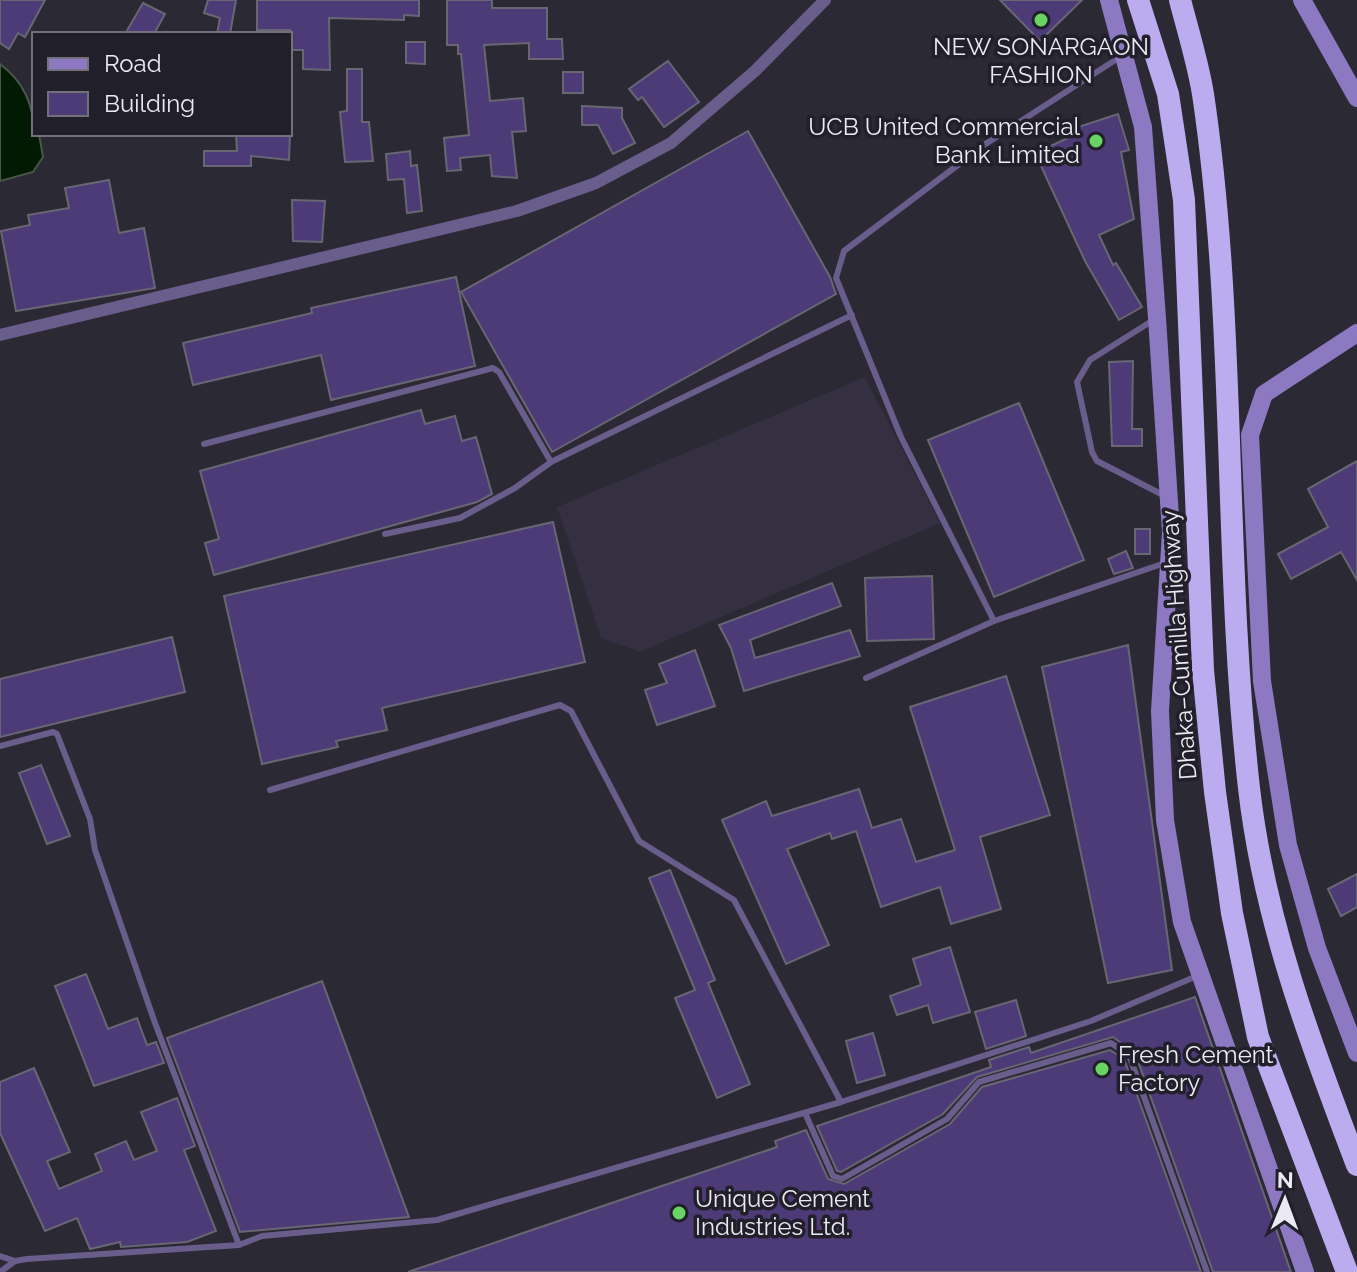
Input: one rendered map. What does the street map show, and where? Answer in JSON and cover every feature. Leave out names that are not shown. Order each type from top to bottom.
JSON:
[{"type":"highway","name":"Dhaka–Cumilla Highway","points":[[1138,0],[1168,94],[1184,200],[1203,670],[1215,792],[1232,913],[1258,1037],[1347,1272]]},
{"type":"highway","points":[[1180,0],[1203,91],[1215,199],[1238,668],[1249,790],[1281,952],[1305,1029],[1357,1165]]},
{"type":"street","points":[[0,335],[517,211],[596,183],[671,143],[755,71],[825,0]]},
{"type":"street","points":[[1109,0],[1126,53],[1143,127],[1157,318],[1169,497],[1169,562],[1160,711],[1165,820],[1182,922],[1305,1272]]},
{"type":"street","points":[[1302,0],[1357,98]]},
{"type":"street","points":[[1357,333],[1264,394],[1250,435],[1262,681],[1286,831],[1317,948],[1357,1053]]},
{"type":"lane","points":[[994,621],[901,437],[836,278],[844,251],[987,143],[1126,53]]},
{"type":"lane","points":[[385,534],[460,518],[515,488],[551,462],[852,315]]},
{"type":"lane","points":[[1157,318],[1090,360],[1077,382],[1092,452],[1097,461],[1169,497]]},
{"type":"lane","points":[[204,444],[493,368],[499,372],[551,462]]},
{"type":"lane","points":[[866,678],[994,621],[1169,562]]},
{"type":"lane","points":[[270,790],[560,705],[571,711],[639,841],[734,900],[841,1102]]},
{"type":"lane","points":[[0,746],[53,732],[57,734],[90,819],[95,850],[155,1023],[239,1245]]},
{"type":"lane","points":[[0,1256],[15,1261],[239,1245],[262,1236],[437,1220],[841,1102],[1091,1021],[1200,974]]},
{"type":"lane","points":[[805,1113],[833,1176],[842,1179],[947,1119],[979,1082],[1111,1043],[1119,1045],[1129,1055],[1207,1272]]},
{"type":"lane","points":[[0,1272],[15,1261]]},
{"type":"shaded area","points":[[0,64],[26,94],[32,113],[32,136],[39,136],[43,157],[33,172],[0,181]]},
{"type":"shaded area","points":[[865,377],[940,523],[640,652],[601,638],[557,507]]},
{"type":"building","points":[[0,0],[45,0],[25,37],[18,33],[9,49],[0,43]]},
{"type":"building","points":[[208,0],[236,0],[230,32],[217,32],[220,18],[204,13]]},
{"type":"building","points":[[257,0],[419,0],[419,16],[404,15],[404,20],[329,18],[330,70],[303,69],[303,50],[292,50],[290,30],[257,30]]},
{"type":"building","points":[[447,0],[492,0],[492,8],[547,8],[547,39],[562,39],[563,59],[529,59],[529,43],[484,45],[490,101],[523,98],[526,131],[512,132],[517,178],[492,176],[490,155],[460,158],[461,170],[447,171],[444,138],[469,135],[461,54],[458,54],[458,45],[447,45]]},
{"type":"building","name":"NEW SONARGAON FASHION","points":[[1000,0],[1082,0],[1040,41]]},
{"type":"building","points":[[143,3],[165,14],[155,32],[126,32]]},
{"type":"building","points":[[406,42],[425,42],[425,64],[406,63]]},
{"type":"building","points":[[668,61],[699,102],[664,127],[642,97],[638,100],[629,89]]},
{"type":"building","points":[[347,69],[362,69],[362,122],[369,122],[373,161],[345,162],[340,112],[347,111]]},
{"type":"building","points":[[563,72],[583,72],[583,93],[563,93]]},
{"type":"building","points":[[582,106],[622,108],[622,118],[635,143],[613,154],[598,125],[582,125]]},
{"type":"building","points":[[1118,114],[1129,150],[1121,152],[1134,219],[1099,235],[1113,265],[1116,263],[1142,307],[1119,320],[1085,261],[1035,153],[1066,139],[1063,132]]},
{"type":"building","points":[[748,131],[830,277],[836,294],[552,452],[461,292]]},
{"type":"building","points":[[236,136],[290,136],[289,160],[251,156],[251,166],[204,166],[204,151],[237,151]]},
{"type":"building","points":[[410,151],[411,166],[417,165],[422,211],[407,213],[404,179],[388,180],[386,154]]},
{"type":"building","points":[[109,180],[119,233],[144,228],[155,288],[16,311],[1,231],[30,225],[28,215],[69,208],[65,188]]},
{"type":"building","points":[[292,200],[325,201],[322,242],[293,241]]},
{"type":"building","points":[[456,277],[475,366],[331,400],[321,355],[193,385],[183,343],[312,313],[311,308]]},
{"type":"building","points":[[1133,361],[1132,429],[1142,429],[1142,446],[1112,446],[1109,362]]},
{"type":"building","points":[[1019,403],[1084,560],[994,597],[928,440]]},
{"type":"building","points":[[421,410],[425,424],[455,416],[462,441],[476,437],[492,494],[477,502],[214,575],[205,543],[219,539],[200,471]]},
{"type":"building","points":[[1357,461],[1357,580],[1341,552],[1291,579],[1278,554],[1328,527],[1308,489]]},
{"type":"building","points":[[553,522],[585,662],[382,708],[387,730],[336,741],[338,747],[262,764],[224,596]]},
{"type":"building","points":[[1135,529],[1150,529],[1150,554],[1135,554]]},
{"type":"building","points":[[1126,551],[1133,568],[1114,574],[1108,559]]},
{"type":"building","points":[[932,576],[934,639],[867,641],[865,578]]},
{"type":"building","points":[[832,583],[841,606],[750,640],[755,658],[850,630],[860,656],[744,691],[731,648],[719,625]]},
{"type":"building","points":[[172,637],[185,692],[0,737],[0,679]]},
{"type":"building","points":[[1128,645],[1172,970],[1108,983],[1042,667]]},
{"type":"building","points":[[695,650],[715,706],[657,725],[645,690],[667,683],[659,664]]},
{"type":"building","points":[[1006,676],[1050,815],[980,837],[1001,909],[951,924],[940,887],[881,907],[856,831],[832,839],[830,833],[787,849],[829,945],[786,964],[722,820],[766,801],[772,816],[859,789],[872,828],[901,819],[916,862],[955,850],[910,707]]},
{"type":"building","points":[[41,765],[70,836],[47,844],[19,773]]},
{"type":"building","points":[[670,870],[715,980],[708,983],[750,1084],[717,1098],[675,998],[695,990],[649,878]]},
{"type":"building","points":[[1357,874],[1357,907],[1341,916],[1328,889]]},
{"type":"building","points":[[950,947],[970,1012],[933,1023],[928,1005],[897,1015],[890,996],[921,985],[913,959]]},
{"type":"building","points":[[86,974],[108,1029],[137,1018],[147,1045],[156,1042],[164,1063],[94,1086],[55,986]]},
{"type":"building","points":[[322,981],[409,1217],[240,1232],[167,1038]]},
{"type":"building","points":[[1195,997],[1291,1272],[1213,1272],[1135,1053],[1113,1037],[977,1077],[943,1114],[841,1172],[837,1171],[817,1126],[991,1067],[989,1060],[1029,1047],[1031,1053]]},
{"type":"building","points":[[1016,1000],[1026,1036],[986,1049],[975,1012]]},
{"type":"building","points":[[873,1033],[885,1075],[857,1083],[846,1041]]},
{"type":"building","name":"Fresh Cement Factory","points":[[1110,1050],[1124,1059],[1201,1272],[408,1272],[777,1147],[775,1141],[806,1130],[828,1179],[844,1184],[950,1124],[982,1087]]},
{"type":"building","points":[[34,1068],[70,1152],[47,1161],[59,1189],[102,1171],[95,1154],[126,1141],[134,1160],[157,1151],[141,1112],[177,1098],[195,1146],[184,1150],[216,1231],[187,1242],[121,1247],[120,1242],[90,1249],[77,1218],[45,1231],[0,1133],[0,1082]]},
{"type":"place","name":"NEW SONARGAON FASHION","points":[[1041,20]]},
{"type":"place","name":"UCB United Commercial Bank Limited","points":[[1096,141]]},
{"type":"place","name":"Fresh Cement Factory","points":[[1102,1069]]},
{"type":"place","name":"Unique Cement Industries Ltd.","points":[[679,1213]]}]
